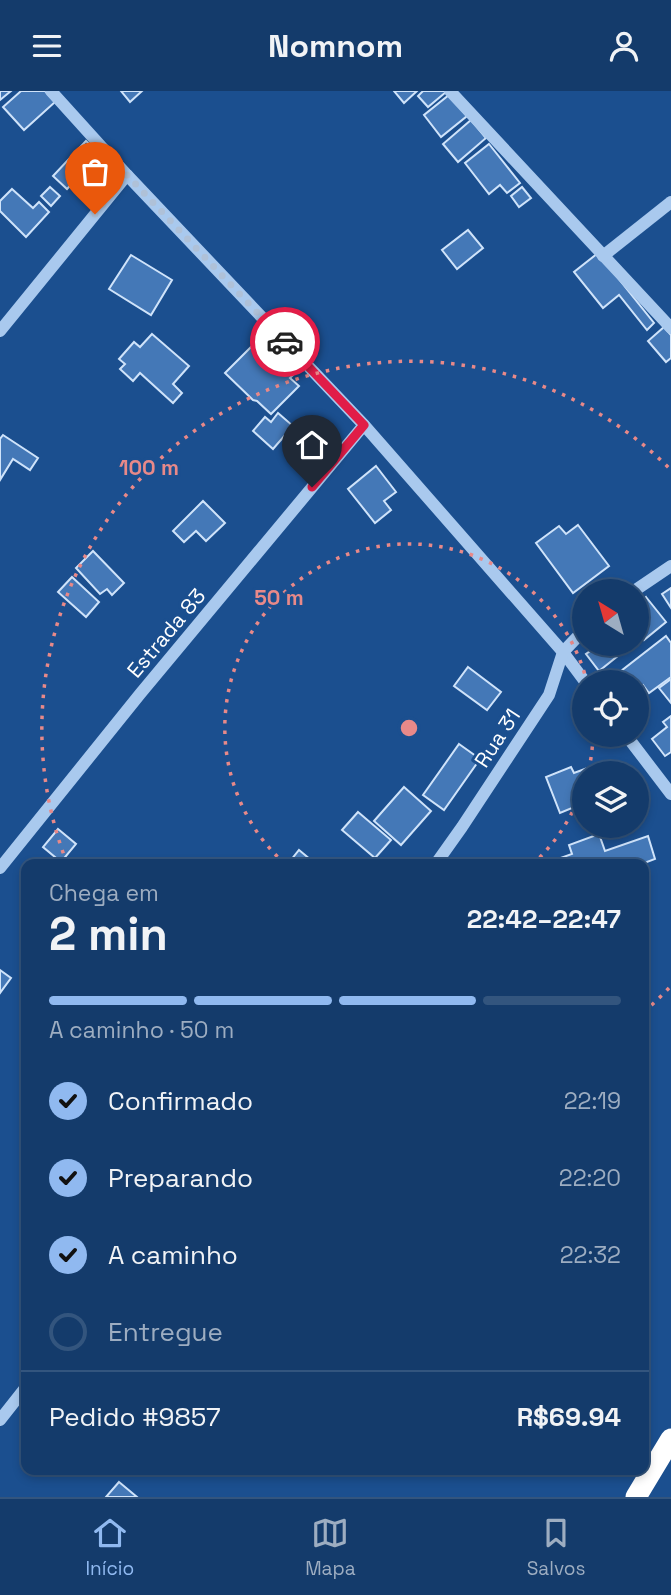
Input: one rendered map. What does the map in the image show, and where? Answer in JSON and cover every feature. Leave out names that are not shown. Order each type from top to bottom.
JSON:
[{"type":"highway","points":[[636,1497],[671,1439]]},
{"type":"street","points":[[51,91],[364,425],[564,652],[577,670]]},
{"type":"street","points":[[450,91],[671,328]]},
{"type":"street","points":[[0,331],[127,175]]},
{"type":"street","points":[[603,256],[671,202]]},
{"type":"street","name":"Estrada 83","points":[[0,868],[140,694],[364,425]]},
{"type":"street","points":[[649,581],[671,566]]},
{"type":"street","name":"Rua 31","points":[[439,859],[549,695],[564,652],[572,643]]},
{"type":"street","points":[[635,747],[671,795]]},
{"type":"street","points":[[0,1420],[21,1393]]},
{"type":"building","points":[[0,91],[11,91],[0,100]]},
{"type":"building","points":[[21,91],[45,91],[55,102],[24,130],[3,107]]},
{"type":"building","points":[[121,91],[142,91],[130,102]]},
{"type":"building","points":[[394,91],[417,91],[404,103]]},
{"type":"building","points":[[423,91],[446,92],[428,107],[418,96]]},
{"type":"building","points":[[449,95],[467,116],[441,137],[424,115]]},
{"type":"building","points":[[471,120],[486,138],[458,162],[443,144]]},
{"type":"building","points":[[86,141],[100,154],[67,189],[53,176]]},
{"type":"building","points":[[489,144],[520,183],[507,193],[500,185],[489,194],[465,163]]},
{"type":"building","points":[[50,187],[60,196],[51,206],[41,196]]},
{"type":"building","points":[[522,187],[531,198],[519,207],[511,196]]},
{"type":"building","points":[[12,189],[33,208],[39,202],[49,212],[26,237],[0,211],[0,201]]},
{"type":"building","points":[[468,230],[483,248],[457,269],[442,250]]},
{"type":"building","points":[[598,253],[654,323],[647,330],[619,295],[603,308],[574,272]]},
{"type":"building","points":[[131,255],[172,280],[151,315],[109,289]]},
{"type":"building","points":[[664,327],[671,335],[671,358],[666,362],[648,341]]},
{"type":"building","points":[[152,334],[189,366],[173,384],[182,393],[173,403],[140,373],[133,381],[120,369],[125,364],[119,359],[134,342],[140,347]]},
{"type":"building","points":[[258,340],[293,375],[290,378],[299,386],[271,414],[225,373]]},
{"type":"building","points":[[278,413],[293,426],[273,449],[253,431],[265,417],[271,422]]},
{"type":"building","points":[[3,435],[38,458],[30,470],[13,459],[0,480],[0,439]]},
{"type":"building","points":[[376,466],[396,492],[384,501],[391,510],[375,523],[348,489]]},
{"type":"building","points":[[203,501],[225,523],[206,541],[196,531],[184,542],[173,531]]},
{"type":"building","points":[[578,525],[609,566],[592,579],[572,579],[572,592],[536,543],[559,526],[566,534]]},
{"type":"building","points":[[93,551],[124,583],[112,595],[107,589],[100,594],[76,568]]},
{"type":"building","points":[[72,577],[99,602],[86,617],[58,592]]},
{"type":"building","points":[[671,588],[671,608],[662,594]]},
{"type":"building","points":[[649,601],[666,622],[649,636]]},
{"type":"building","points":[[666,636],[671,643],[671,677],[649,693],[649,670],[622,670],[640,656],[649,656],[649,649]]},
{"type":"building","points":[[588,656],[618,656],[600,670]]},
{"type":"building","points":[[468,667],[501,692],[487,710],[454,686]]},
{"type":"building","points":[[671,679],[671,703],[659,688]]},
{"type":"building","points":[[671,716],[671,752],[665,756],[652,739],[667,727],[663,722]]},
{"type":"building","points":[[459,744],[480,759],[444,810],[423,795]]},
{"type":"building","points":[[571,767],[572,808],[560,813],[546,777]]},
{"type":"building","points":[[404,787],[431,811],[401,845],[374,821]]},
{"type":"building","points":[[358,812],[391,840],[375,858],[342,830]]},
{"type":"building","points":[[58,829],[76,844],[64,859],[57,859],[43,847]]},
{"type":"building","points":[[588,838],[600,838],[605,851],[649,838],[655,859],[649,861],[649,859],[558,859],[572,854],[569,845]]},
{"type":"building","points":[[299,850],[310,859],[292,859]]},
{"type":"building","points":[[0,970],[11,978],[0,993]]},
{"type":"building","points":[[119,1482],[137,1497],[106,1497]]},
{"type":"way so far","points":[[95,214],[127,175],[285,342]]},
{"type":"route","points":[[285,342],[364,425],[312,487]]}]
